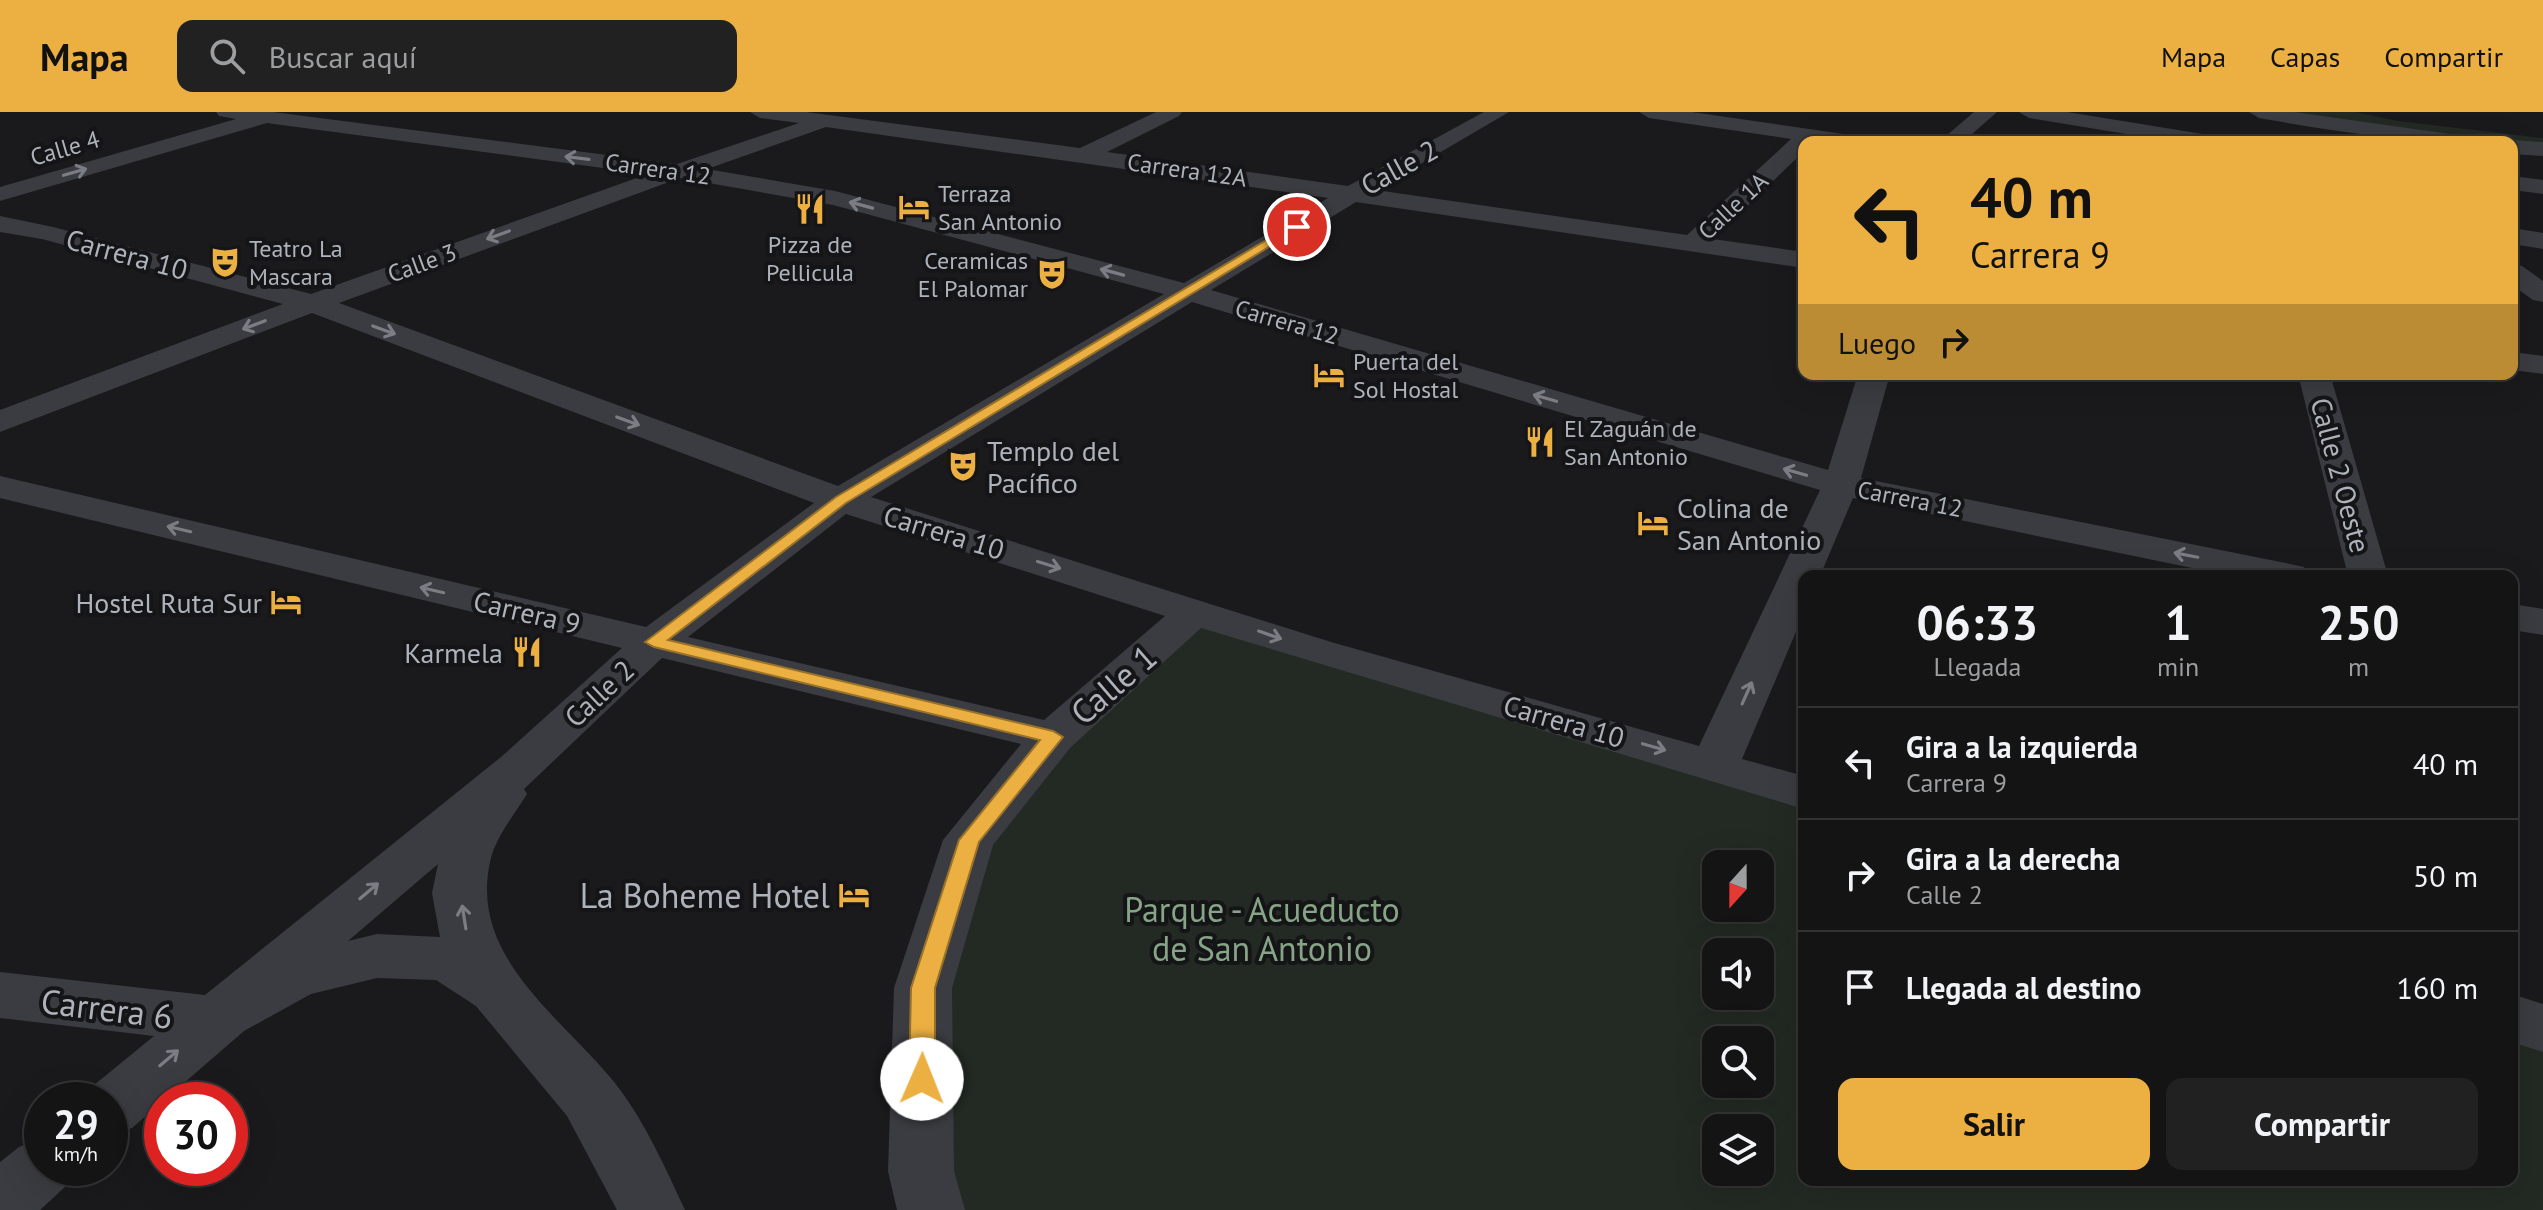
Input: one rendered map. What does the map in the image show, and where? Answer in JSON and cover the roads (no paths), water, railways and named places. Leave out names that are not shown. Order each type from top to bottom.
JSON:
[{"type":"street","name":"Carrera 12","points":[[226,112],[274,115],[677,171],[835,198],[1188,292],[1841,485],[2260,570]]},
{"type":"street","name":"Carrera 12A","points":[[760,112],[837,116],[1798,259]]},
{"type":"street","points":[[1083,155],[1172,112]]},
{"type":"street","name":"Calle 2","points":[[128,1093],[518,768],[654,642],[841,500],[1352,194],[1499,112]]},
{"type":"street","points":[[1649,112],[1815,136]]},
{"type":"street","points":[[1957,136],[1987,112]]},
{"type":"street","points":[[2029,112],[2178,136]]},
{"type":"street","points":[[2259,112],[2416,136]]},
{"type":"street","name":"Calle 4","points":[[0,194],[274,115]]},
{"type":"street","name":"Calle 3","points":[[0,422],[311,303],[837,116]]},
{"type":"street","name":"Calle 1A","points":[[1693,244],[1798,144]]},
{"type":"street","points":[[2518,147],[2543,149]]},
{"type":"street","points":[[2518,184],[2543,187]]},
{"type":"street","name":"Carrera 10","points":[[0,224],[44,232],[311,303],[841,500],[1316,651],[1715,764],[1798,791]]},
{"type":"street","points":[[2518,237],[2543,241]]},
{"type":"street","points":[[2518,276],[2543,294]]},
{"type":"street","points":[[2518,362],[2543,365]]},
{"type":"street","points":[[1803,570],[1841,485],[1872,380]]},
{"type":"street","name":"Calle 2 Oeste","points":[[2316,380],[2366,570]]},
{"type":"street","name":"Carrera 9","points":[[0,487],[1053,737]]},
{"type":"street","points":[[1715,764],[1798,580]]},
{"type":"street","name":"Calle 1","points":[[931,1210],[921,1171],[923,988],[969,840],[1053,737],[1196,611]]},
{"type":"street","points":[[2518,618],[2543,622]]},
{"type":"street","points":[[518,768],[465,857],[460,892],[467,937],[493,989],[591,1100],[651,1210]]},
{"type":"street","points":[[213,1020],[295,976],[377,956],[447,959],[493,989]]},
{"type":"street","name":"Carrera 6","points":[[0,995],[213,1020]]},
{"type":"street","points":[[2518,1020],[2543,1028]]},
{"type":"street","points":[[0,1203],[24,1182]]},
{"type":"place","name":"Terraza San Antonio","points":[[914,207]]},
{"type":"place","name":"Pizza de Pellicula","points":[[810,209]]},
{"type":"place","name":"Teatro La Mascara","points":[[225,262]]},
{"type":"place","name":"Ceramicas El Palomar","points":[[1052,274]]},
{"type":"place","name":"Puerta del Sol Hostal","points":[[1329,375]]},
{"type":"place","name":"El Zaguán de San Antonio","points":[[1540,442]]},
{"type":"place","name":"Templo del Pacífico","points":[[963,466]]},
{"type":"place","name":"Colina de San Antonio","points":[[1653,523]]},
{"type":"place","name":"Hostel Ruta Sur","points":[[286,602]]},
{"type":"place","name":"Karmela","points":[[527,652]]},
{"type":"place","name":"La Boheme Hotel","points":[[854,895]]},
{"type":"park label","name":"Parque - Acueducto de San Antonio","points":[[1262,928]]}]
